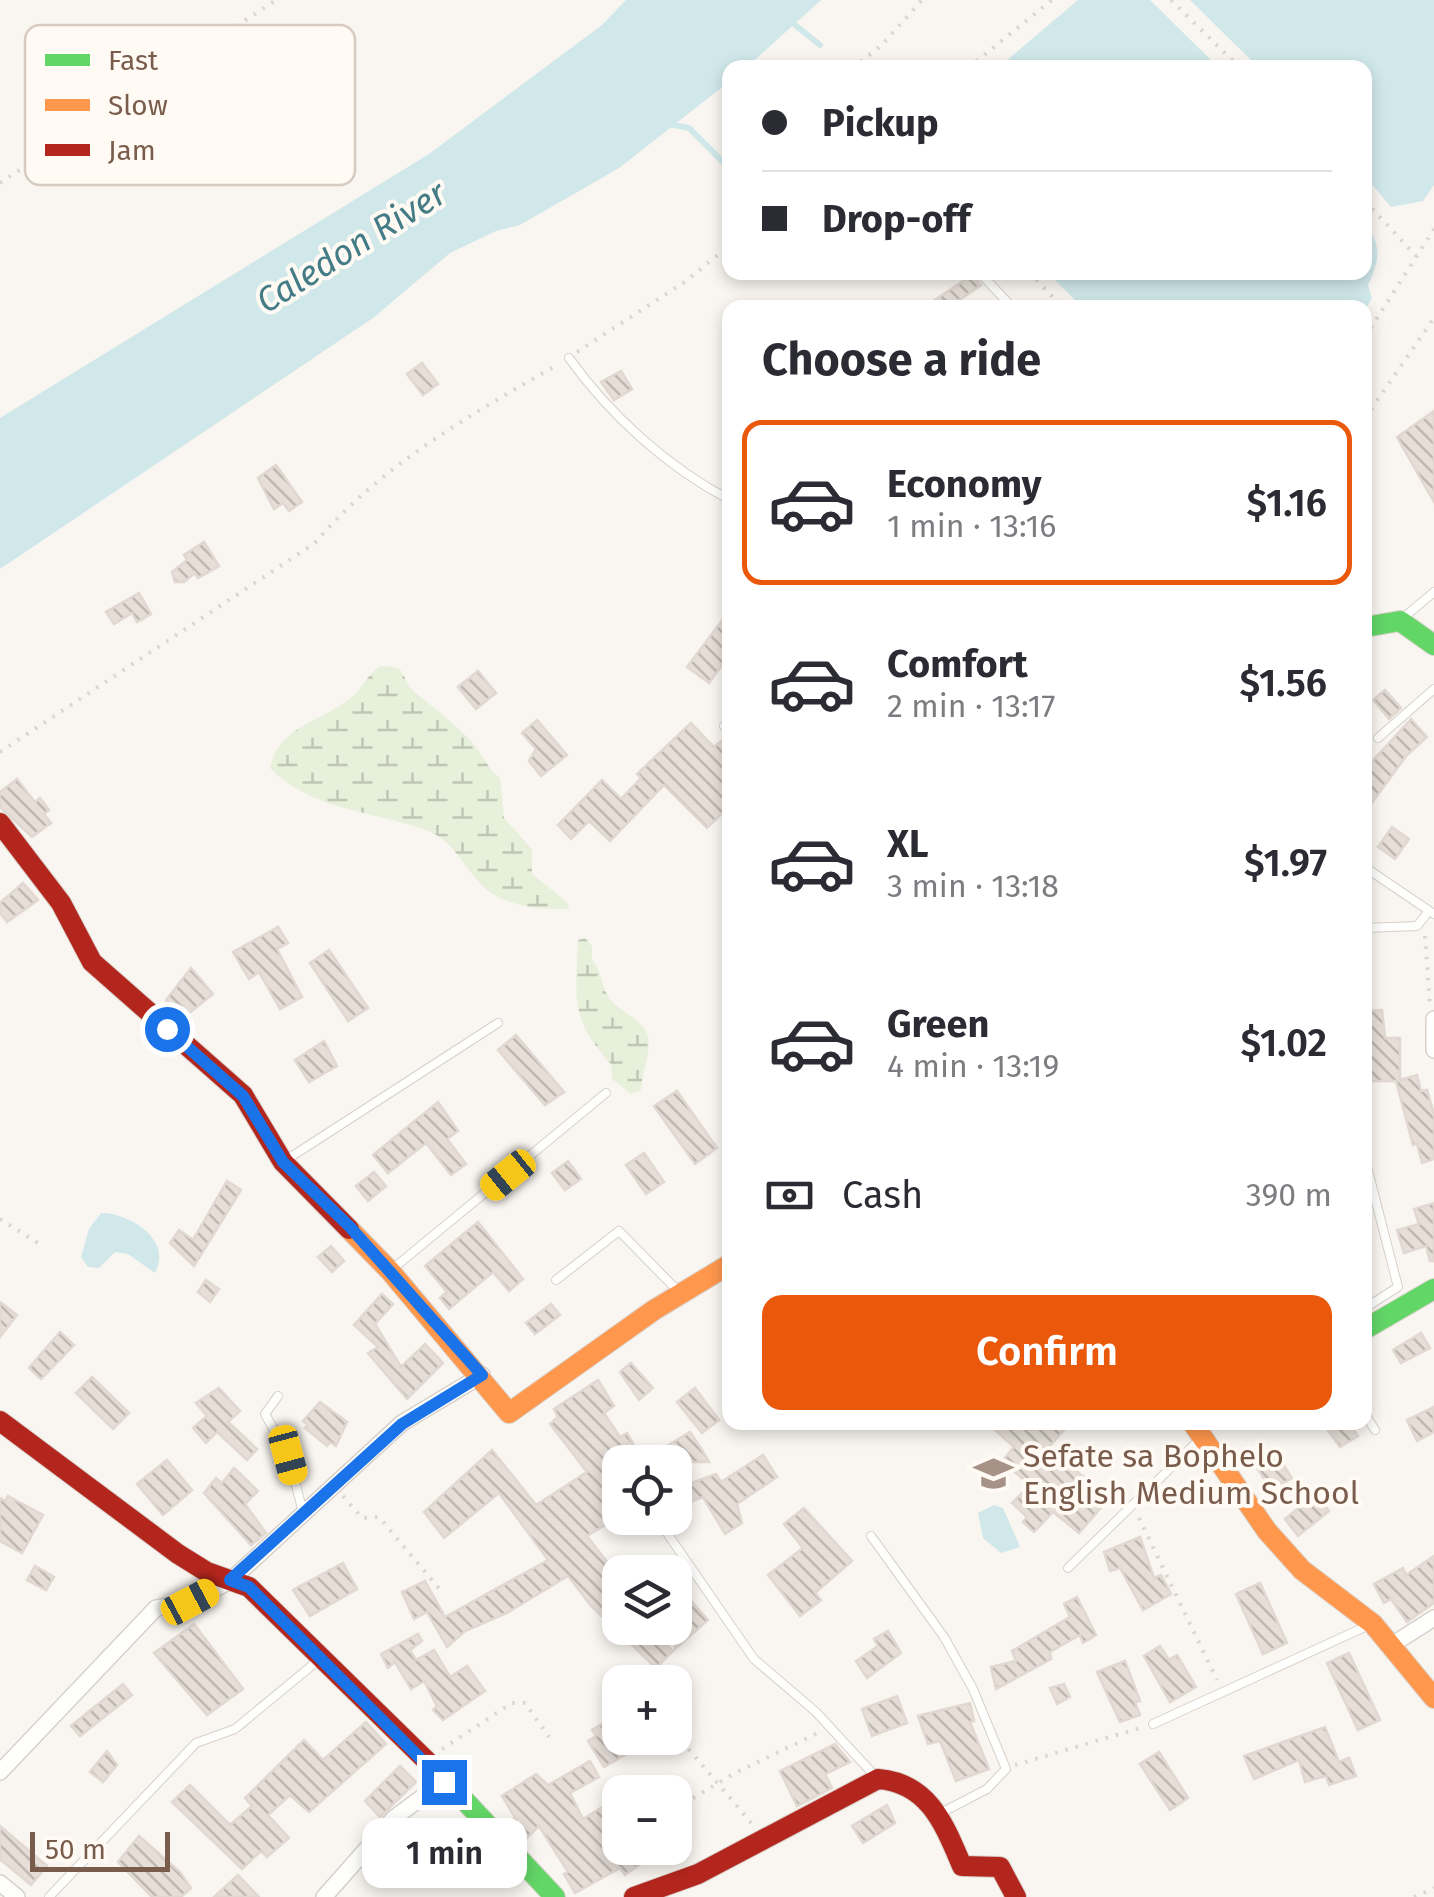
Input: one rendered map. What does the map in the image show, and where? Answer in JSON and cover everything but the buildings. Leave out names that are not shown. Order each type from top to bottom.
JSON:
[{"type":"street","points":[[1372,626],[1400,621],[1434,645]]},
{"type":"street","points":[[0,824],[61,903],[92,962],[243,1096],[283,1162],[390,1271],[482,1375],[509,1413],[722,1269]]},
{"type":"street","points":[[1433,1022],[1434,1050]]},
{"type":"street","points":[[1372,1324],[1434,1289]]},
{"type":"street","points":[[0,1772],[156,1608],[190,1602],[230,1580],[402,1424],[482,1375]]},
{"type":"street","points":[[0,1422],[178,1554],[249,1587],[426,1760],[555,1897]]},
{"type":"street","points":[[1200,1430],[1267,1530],[1302,1570],[1373,1624],[1434,1698]]},
{"type":"street","points":[[1390,1646],[1434,1618]]},
{"type":"street","points":[[634,1897],[698,1874],[878,1779],[917,1787],[940,1814],[962,1866],[1000,1867],[1016,1897]]},
{"type":"street","points":[[324,1897],[394,1818],[444,1782]]},
{"type":"street","points":[[0,1883],[18,1897]]},
{"type":"lane","points":[[987,280],[1006,300]]},
{"type":"lane","points":[[569,358],[592,391],[677,469],[722,495]]},
{"type":"lane","points":[[1400,621],[1434,592]]},
{"type":"lane","points":[[1378,738],[1434,689]]},
{"type":"lane","points":[[1372,872],[1431,912],[1417,926],[1372,928]]},
{"type":"lane","points":[[283,1162],[498,1023]]},
{"type":"lane","points":[[390,1271],[606,1093]]},
{"type":"lane","points":[[1372,1201],[1398,1287],[1372,1304]]},
{"type":"lane","points":[[556,1280],[618,1231],[681,1294]]},
{"type":"lane","points":[[278,1396],[266,1414],[288,1455],[303,1512]]},
{"type":"lane","points":[[1372,1425],[1375,1430]]},
{"type":"lane","points":[[1068,1568],[1132,1506],[1197,1430]]},
{"type":"lane","points":[[668,1535],[754,1659],[832,1727],[878,1779]]},
{"type":"lane","points":[[871,1536],[944,1638],[972,1689],[1006,1769],[987,1789],[940,1814]]},
{"type":"lane","points":[[1154,1724],[1223,1689],[1373,1624]]},
{"type":"lane","points":[[50,1897],[196,1743],[235,1729],[322,1656]]},
{"type":"path","points":[[238,25],[276,0]]},
{"type":"path","points":[[863,60],[881,46],[922,0]]},
{"type":"path","points":[[978,60],[1052,0]]},
{"type":"path","points":[[1171,0],[1232,60]]},
{"type":"path","points":[[0,184],[25,167]]},
{"type":"path","points":[[1372,209],[1416,256]]},
{"type":"path","points":[[1372,326],[1434,229]]},
{"type":"path","points":[[0,752],[315,543],[352,499],[416,453],[686,281],[722,252]]},
{"type":"path","points":[[1037,280],[1055,300]]},
{"type":"path","points":[[1372,408],[1434,318]]},
{"type":"path","points":[[1417,926],[1426,936],[1433,1022]]},
{"type":"path","points":[[0,1219],[38,1243]]},
{"type":"path","points":[[333,1485],[362,1518],[379,1517],[442,1592]]},
{"type":"path","points":[[1132,1506],[1158,1549],[1193,1638],[1223,1689]]},
{"type":"path","points":[[426,1760],[512,1703],[526,1704],[549,1737]]},
{"type":"path","points":[[1006,1769],[1026,1759],[1154,1724]]},
{"type":"path","points":[[692,1799],[832,1727]]},
{"type":"path","points":[[692,1751],[764,1841]]},
{"type":"path","points":[[1414,1897],[1434,1888]]},
{"type":"green space","points":[[380,666],[400,670],[410,687],[470,740],[500,778],[504,818],[532,849],[532,874],[568,903],[569,909],[531,907],[496,896],[433,833],[322,801],[286,782],[270,768],[275,754],[292,733],[353,696]]},
{"type":"green space","points":[[585,938],[592,946],[592,959],[608,996],[647,1033],[649,1049],[641,1090],[631,1094],[612,1079],[611,1064],[582,1020],[576,992],[577,960],[578,940]]},
{"type":"water","name":"Caledon River","points":[[626,0],[821,0],[755,60],[722,60],[722,87],[619,168],[520,225],[496,231],[450,253],[373,318],[0,569],[0,418],[429,154],[602,25]]},
{"type":"water","points":[[1078,0],[1150,0],[1211,60],[1007,60]]},
{"type":"water","points":[[1190,0],[1434,0],[1434,185],[1423,201],[1391,207],[1372,184],[1372,60],[1251,60]]},
{"type":"water","points":[[1372,234],[1377,254],[1372,275]]},
{"type":"water","points":[[1055,280],[1370,280],[1372,298],[1371,300],[1075,300]]},
{"type":"water","points":[[101,1213],[124,1218],[146,1231],[158,1250],[155,1273],[128,1254],[115,1252],[99,1268],[88,1267],[81,1257],[89,1229]]},
{"type":"water","points":[[994,1505],[1003,1508],[1020,1547],[1001,1553],[983,1538],[978,1513]]},
{"type":"waterway","points":[[790,21],[820,45]]},
{"type":"waterway","points":[[669,124],[689,128],[722,161]]},
{"type":"traffic: fast","points":[[1372,626],[1400,621],[1434,645]]},
{"type":"traffic: fast","points":[[1372,1325],[1434,1289]]},
{"type":"traffic: fast","points":[[436,1770],[555,1897]]},
{"type":"traffic: slow","points":[[349,1229],[390,1271],[509,1413],[654,1310],[722,1269]]},
{"type":"traffic: slow","points":[[1198,1430],[1267,1531],[1302,1570],[1373,1624],[1434,1698]]},
{"type":"traffic: jam","points":[[0,823],[61,903],[92,962],[243,1095],[283,1162],[349,1229]]},
{"type":"traffic: jam","points":[[0,1421],[178,1554],[207,1572],[249,1587],[436,1770]]},
{"type":"traffic: jam","points":[[634,1897],[698,1874],[878,1779],[896,1782],[922,1797],[941,1821],[962,1866],[1000,1867],[1016,1897]]},
{"type":"place","name":"Sefate sa Bophelo English Medium School","points":[[993,1474]]},
{"type":"route","points":[[167,1029],[243,1096],[283,1162],[350,1227],[482,1375],[402,1424],[230,1580],[249,1587],[444,1782]]}]
